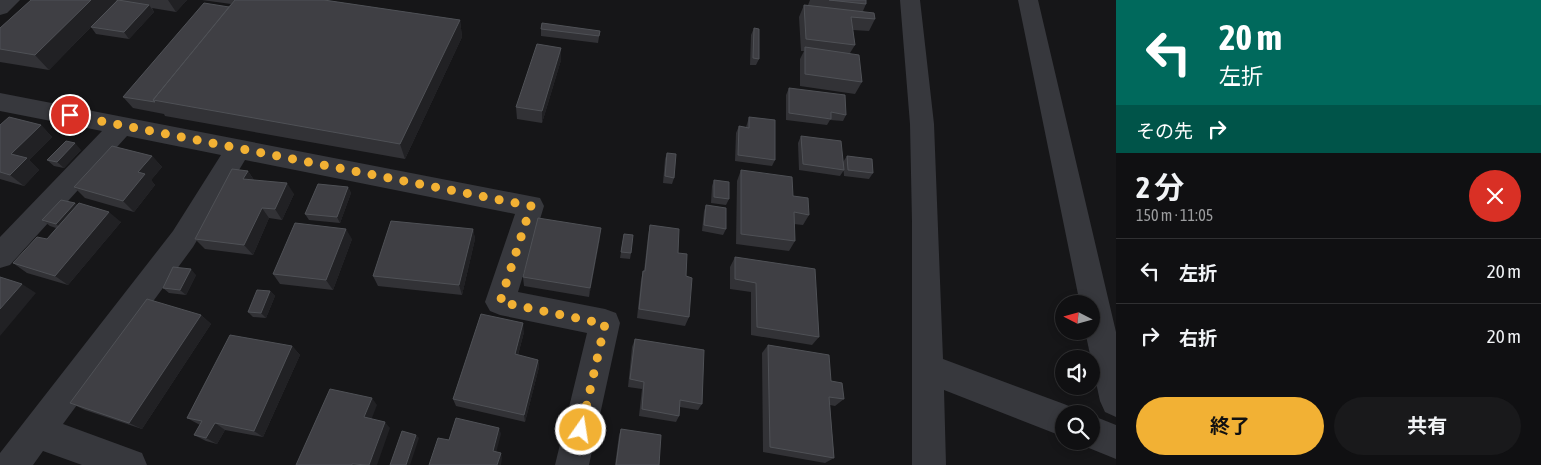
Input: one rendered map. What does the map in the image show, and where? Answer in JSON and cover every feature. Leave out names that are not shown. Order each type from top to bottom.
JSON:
[{"type":"street","points":[[0,8],[10,0]]},
{"type":"street","points":[[910,0],[922,124],[929,369],[929,465]]},
{"type":"street","points":[[1028,0],[1116,402]]},
{"type":"street","points":[[0,102],[531,206],[500,302],[605,324],[572,465]]},
{"type":"street","points":[[0,256],[122,126]]},
{"type":"street","points":[[12,465],[183,240],[239,148]]},
{"type":"street","points":[[929,369],[1055,418]]},
{"type":"street","points":[[37,432],[130,465]]},
{"type":"street","points":[[1100,436],[1116,442]]},
{"type":"building","points":[[31,0],[91,0],[35,55],[0,49],[0,28]]},
{"type":"building","points":[[118,0],[149,5],[124,32],[91,27]]},
{"type":"building","points":[[235,0],[324,0],[460,20],[400,144],[153,100]]},
{"type":"building","points":[[829,0],[866,0],[866,4]]},
{"type":"building","points":[[204,3],[229,7],[153,100],[155,102],[123,97]]},
{"type":"building","points":[[804,5],[874,13],[875,19],[851,17],[855,45],[806,39]]},
{"type":"building","points":[[542,23],[600,31],[599,36],[541,29]]},
{"type":"building","points":[[754,28],[759,29],[759,59],[753,58]]},
{"type":"building","points":[[537,44],[561,48],[542,111],[516,107]]},
{"type":"building","points":[[805,47],[859,55],[862,82],[805,74]]},
{"type":"building","points":[[789,88],[845,95],[846,115],[831,112],[831,119],[789,113]]},
{"type":"building","points":[[9,117],[41,125],[11,154],[27,158],[10,175],[0,172],[0,125]]},
{"type":"building","points":[[749,117],[775,120],[775,160],[738,155],[739,126],[749,128]]},
{"type":"building","points":[[801,136],[841,141],[844,170],[803,164]]},
{"type":"building","points":[[66,141],[75,143],[57,162],[47,160]]},
{"type":"building","points":[[112,146],[152,156],[138,172],[145,174],[123,201],[74,187]]},
{"type":"building","points":[[667,153],[676,154],[674,178],[665,176]]},
{"type":"building","points":[[847,156],[872,159],[873,173],[848,170]]},
{"type":"building","points":[[232,169],[248,171],[243,179],[287,183],[275,209],[262,208],[244,245],[195,239]]},
{"type":"building","points":[[741,170],[792,177],[793,196],[808,198],[809,215],[794,212],[795,241],[741,234]]},
{"type":"building","points":[[714,180],[729,182],[729,199],[714,197]]},
{"type":"building","points":[[318,184],[348,187],[337,217],[305,214]]},
{"type":"building","points":[[61,200],[75,203],[56,224],[42,220]]},
{"type":"building","points":[[79,203],[109,212],[55,276],[13,263],[37,237],[47,239]]},
{"type":"building","points":[[706,205],[726,208],[726,229],[704,225]]},
{"type":"building","points":[[538,218],[601,228],[590,288],[523,277]]},
{"type":"building","points":[[391,221],[473,229],[459,285],[373,276]]},
{"type":"building","points":[[295,223],[346,229],[326,280],[273,274]]},
{"type":"building","points":[[650,225],[679,229],[678,253],[687,254],[686,276],[692,278],[689,317],[639,309]]},
{"type":"building","points":[[624,234],[633,235],[631,253],[621,252]]},
{"type":"building","points":[[735,257],[815,269],[819,337],[757,327],[756,283],[735,279]]},
{"type":"building","points":[[173,267],[191,269],[180,290],[163,288]]},
{"type":"building","points":[[0,277],[22,284],[0,309]]},
{"type":"building","points":[[257,290],[270,291],[261,313],[248,312]]},
{"type":"building","points":[[147,299],[201,315],[129,423],[70,403]]},
{"type":"building","points":[[481,314],[523,323],[515,354],[538,360],[524,415],[453,399]]},
{"type":"building","points":[[230,335],[292,346],[254,431],[215,423],[206,438],[194,435],[202,421],[187,418]]},
{"type":"building","points":[[635,339],[704,350],[702,404],[680,400],[679,416],[642,409],[644,382],[630,379]]},
{"type":"building","points":[[768,345],[829,355],[831,381],[842,383],[844,399],[829,397],[834,458],[770,447]]},
{"type":"building","points":[[330,389],[372,398],[364,417],[385,422],[369,465],[296,465]]},
{"type":"building","points":[[456,418],[499,428],[493,451],[501,453],[497,465],[429,465],[438,438],[449,440]]},
{"type":"building","points":[[621,429],[661,435],[659,465],[616,465]]},
{"type":"building","points":[[402,431],[416,435],[406,465],[390,465]]},
{"type":"route","points":[[70,115],[531,206],[500,302],[605,324],[581,430]]}]
